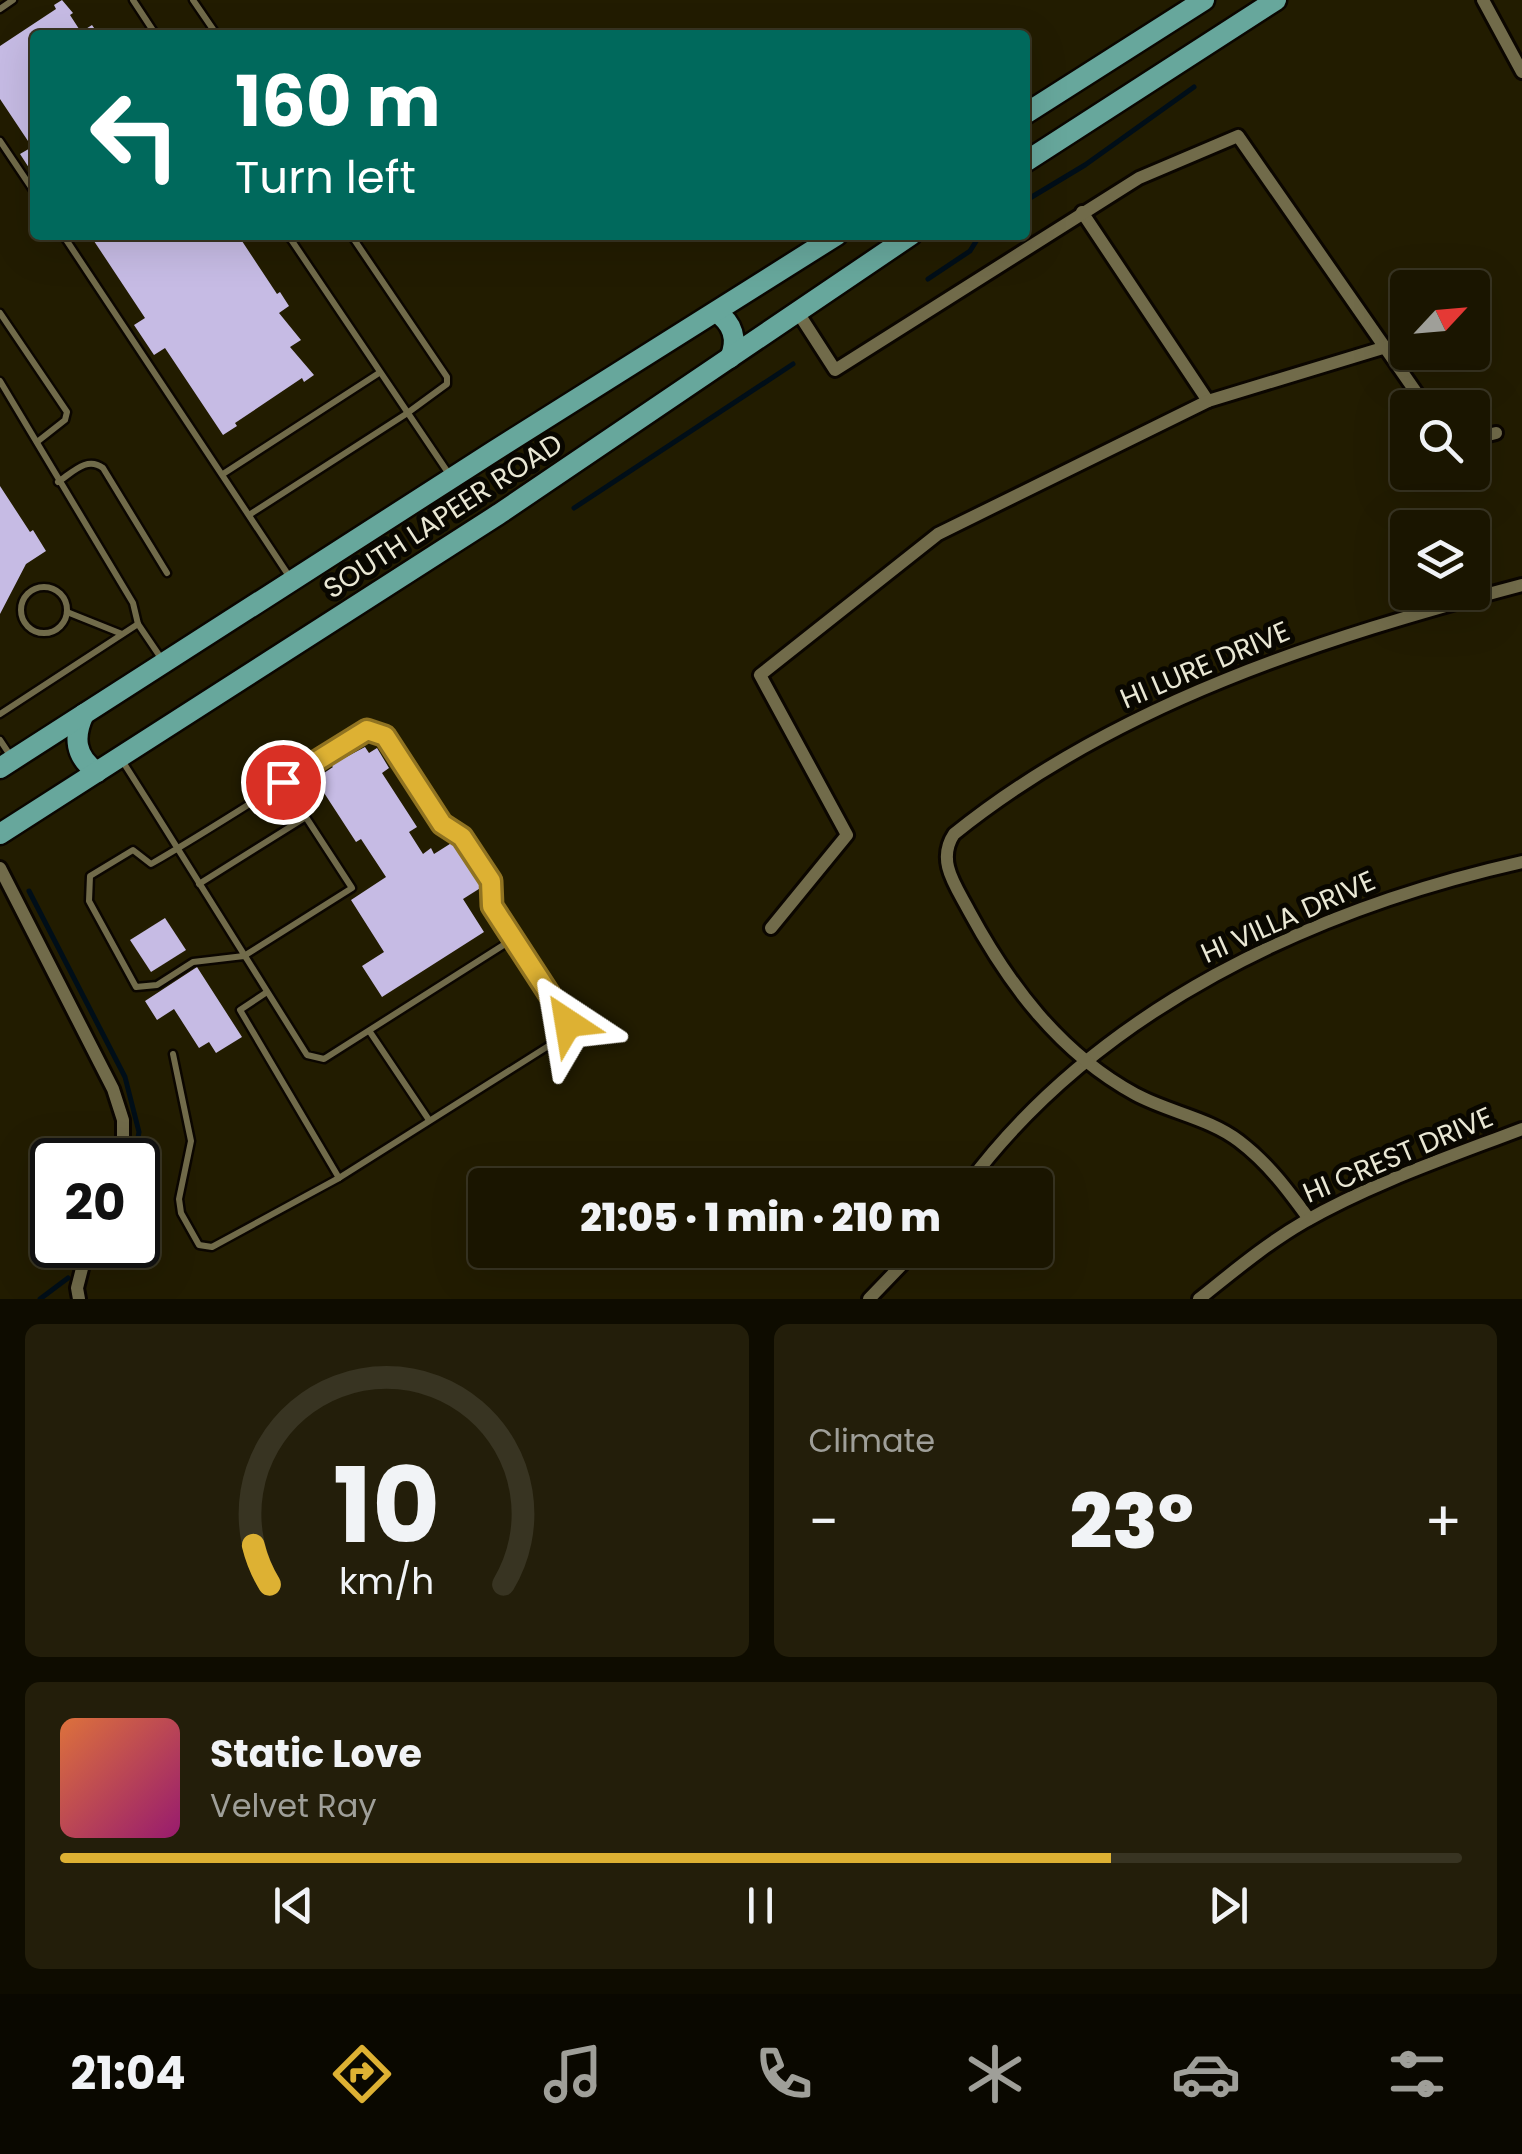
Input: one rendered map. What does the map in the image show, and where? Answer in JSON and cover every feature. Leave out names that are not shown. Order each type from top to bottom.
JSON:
[{"type":"main road","points":[[1030,111],[1204,0]]},
{"type":"main road","points":[[1030,158],[1244,8],[1276,0]]},
{"type":"main road","name":"SOUTH LAPEER ROAD","points":[[6,764],[829,240]]},
{"type":"main road","name":"SOUTH LAPEER ROAD","points":[[0,834],[499,514],[904,240]]},
{"type":"main road","points":[[716,312],[735,341],[730,358]]},
{"type":"main road","points":[[84,714],[78,727],[78,748],[97,772]]},
{"type":"street","points":[[1483,0],[1522,72]]},
{"type":"street","points":[[797,312],[835,370],[1139,178],[1238,136],[1414,390]]},
{"type":"street","points":[[1082,212],[1208,400]]},
{"type":"street","points":[[772,928],[847,835],[760,675],[938,534],[1208,400],[1386,347]]},
{"type":"street","points":[[1490,434],[1496,433]]},
{"type":"street","name":"HI LURE DRIVE","points":[[1087,1061],[1060,1040],[992,954],[950,875],[945,856],[954,834],[1003,795],[1101,737],[1252,669],[1322,642],[1522,585]]},
{"type":"street","name":"HI VILLA DRIVE","points":[[979,1168],[1050,1092],[1115,1038],[1203,980],[1282,941],[1389,900],[1464,875],[1522,862]]},
{"type":"street","points":[[0,868],[113,1089],[122,1120],[122,1138]]},
{"type":"street","points":[[1087,1061],[1136,1094],[1222,1129],[1276,1174],[1310,1220]]},
{"type":"street","name":"HI CREST DRIVE","points":[[1199,1299],[1256,1254],[1310,1220],[1394,1179],[1522,1129]]},
{"type":"street","points":[[79,1299],[77,1288],[82,1268]]},
{"type":"street","points":[[869,1299],[899,1268]]},
{"type":"lane","points":[[0,9],[13,0]]},
{"type":"lane","points":[[133,0],[153,30]]},
{"type":"lane","points":[[193,0],[214,30]]},
{"type":"lane","points":[[0,140],[30,185]]},
{"type":"lane","points":[[66,240],[292,581]]},
{"type":"lane","points":[[291,240],[452,478]]},
{"type":"lane","points":[[249,515],[444,389],[446,377],[354,240]]},
{"type":"lane","points":[[0,312],[66,412],[66,420],[37,442]]},
{"type":"lane","points":[[223,474],[379,373]]},
{"type":"lane","points":[[0,381],[133,603],[138,624],[164,663]]},
{"type":"lane","points":[[58,482],[87,462],[103,468],[167,573]]},
{"type":"lane","points":[[67,612],[56,630],[41,633],[28,626],[22,612],[31,591],[46,587],[59,592],[67,612],[122,634]]},
{"type":"lane","points":[[0,714],[138,624]]},
{"type":"lane","points":[[173,1054],[191,1140],[179,1198],[181,1214],[199,1245],[212,1246],[339,1178],[561,1038],[568,1023],[492,906],[491,881],[462,837],[442,824],[385,736],[367,730],[283,782],[177,849],[151,864],[133,850],[90,876],[89,901],[136,987],[157,985],[193,962],[244,956],[352,888],[283,782]]},
{"type":"lane","points":[[0,740],[6,764]]},
{"type":"lane","points":[[120,756],[307,1055],[324,1059],[513,939]]},
{"type":"lane","points":[[199,884],[306,816]]},
{"type":"lane","points":[[268,992],[240,1010],[339,1178]]},
{"type":"lane","points":[[370,1032],[429,1120]]},
{"type":"building","points":[[62,0],[80,30],[30,30],[30,144],[0,99],[0,46],[56,9],[54,5]]},
{"type":"building","points":[[30,148],[30,169],[20,154]]},
{"type":"building","points":[[93,240],[241,240],[289,306],[279,313],[301,340],[290,347],[314,375],[304,382],[302,378],[223,435],[165,348],[154,355],[134,325],[145,318]]},
{"type":"building","points":[[0,486],[46,551],[26,564],[0,614]]},
{"type":"building","points":[[365,747],[369,753],[377,748],[389,768],[382,773],[417,827],[409,832],[423,854],[431,848],[434,854],[453,842],[482,887],[463,899],[484,932],[382,997],[362,966],[384,952],[351,900],[386,877],[361,839],[356,842],[315,779],[331,765]]},
{"type":"building","points":[[165,918],[186,950],[151,972],[130,940]]},
{"type":"building","points":[[197,967],[242,1037],[216,1053],[209,1042],[199,1048],[174,1009],[157,1020],[145,1001]]},
{"type":"waterway","points":[[1030,198],[1085,165],[1194,87]]},
{"type":"waterway","points":[[928,279],[970,251],[977,240]]},
{"type":"waterway","points":[[574,508],[793,364]]},
{"type":"waterway","points":[[29,891],[125,1077],[138,1138]]},
{"type":"waterway","points":[[40,1299],[68,1278]]},
{"type":"route","points":[[283,782],[367,730],[385,736],[442,824],[462,837],[491,881],[492,906],[568,1023]]}]
